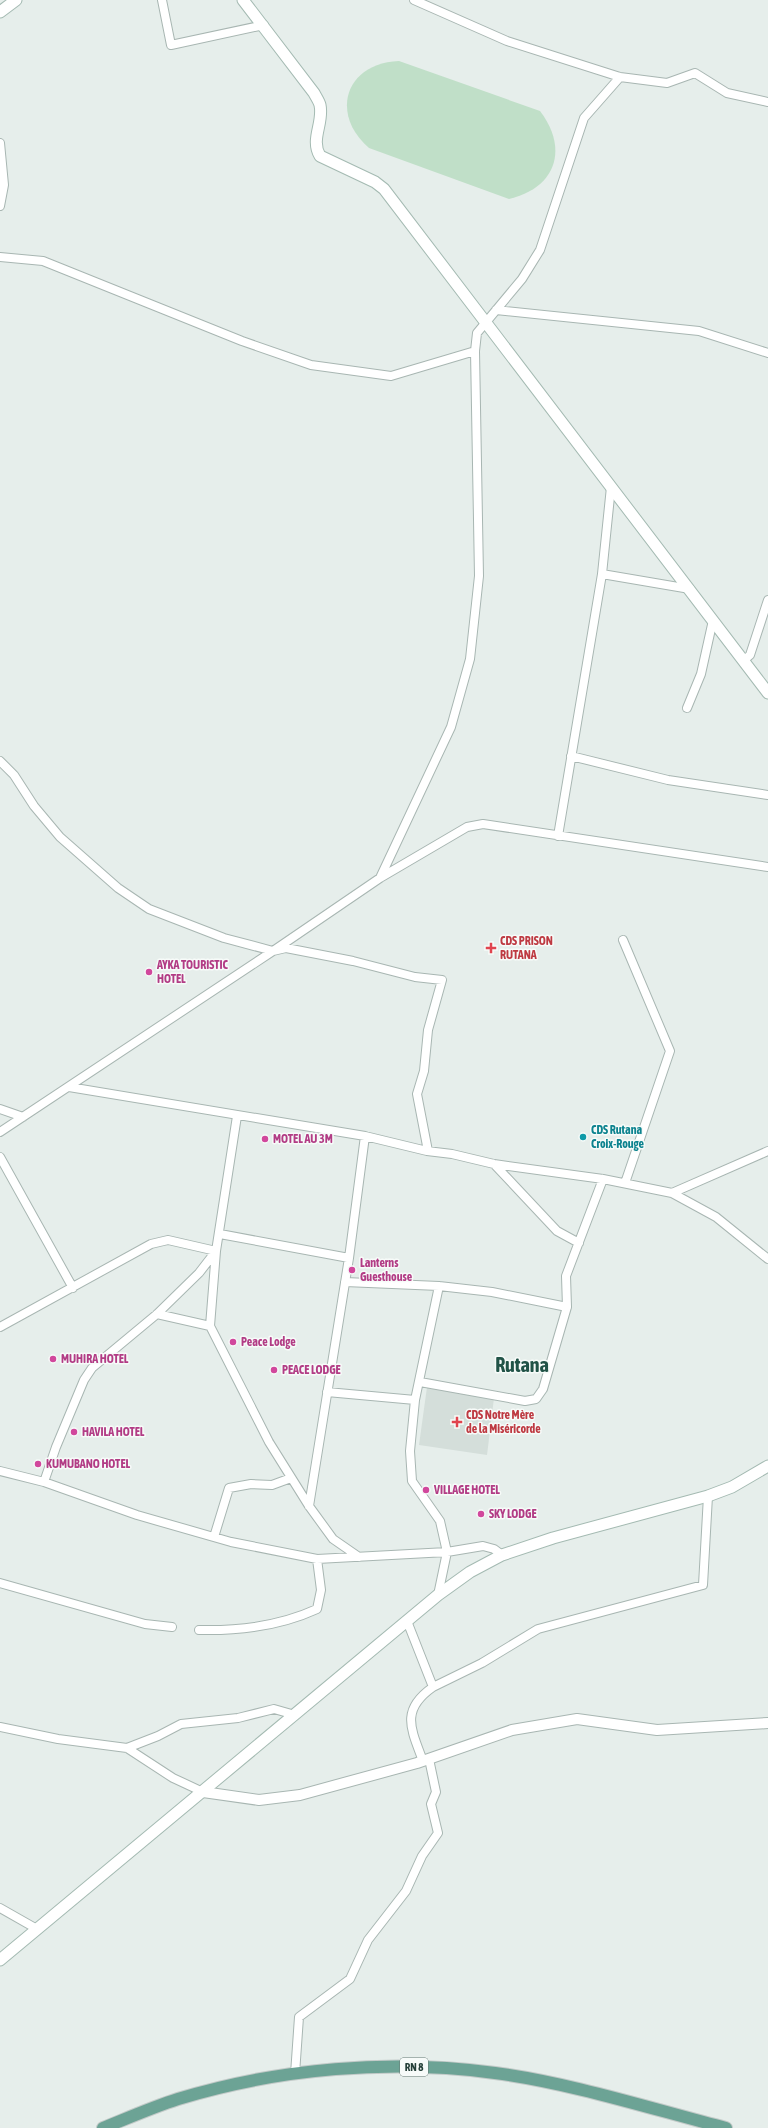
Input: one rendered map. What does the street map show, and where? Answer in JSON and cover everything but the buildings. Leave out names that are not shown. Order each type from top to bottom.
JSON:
[{"type":"main road","points":[[0,12],[16,0]]},
{"type":"main road","points":[[243,0],[264,25],[314,94],[320,105],[316,147],[320,156],[375,182],[384,189],[768,693]]},
{"type":"main road","points":[[0,1960],[438,1595],[470,1572],[502,1555],[553,1538],[708,1496],[732,1487],[768,1466]]},
{"type":"main road","name":"RN 8","points":[[103,2128],[176,2100],[213,2090],[294,2074],[379,2066],[457,2068],[497,2073],[551,2083],[726,2128]]},
{"type":"street","points":[[162,0],[171,45],[264,25]]},
{"type":"street","points":[[414,0],[507,41],[620,77],[668,83],[695,73],[727,93],[768,102]]},
{"type":"street","points":[[380,878],[451,727],[470,659],[479,576],[476,351],[478,333],[522,279],[540,250],[584,118],[620,77]]},
{"type":"street","points":[[0,143],[4,185],[0,206]]},
{"type":"street","points":[[0,257],[43,261],[242,341],[311,365],[391,376],[476,351]]},
{"type":"street","points":[[496,310],[699,331],[768,353]]},
{"type":"street","points":[[558,836],[602,574],[611,487]]},
{"type":"street","points":[[602,574],[690,589]]},
{"type":"street","points":[[743,661],[750,655],[768,600]]},
{"type":"street","points":[[687,708],[701,674],[713,620]]},
{"type":"street","points":[[571,756],[668,780],[768,795]]},
{"type":"street","points":[[0,760],[14,775],[34,806],[60,837],[118,888],[150,909],[224,938],[273,951],[286,948],[353,961],[415,977],[442,980],[428,1030],[424,1071],[417,1094],[428,1151]]},
{"type":"street","points":[[0,1132],[273,951],[380,878],[467,827],[483,824],[768,867]]},
{"type":"street","points":[[623,940],[670,1051],[625,1183]]},
{"type":"street","points":[[69,1087],[365,1136],[428,1151],[452,1154],[494,1164],[603,1179],[672,1193],[716,1217],[768,1259]]},
{"type":"street","points":[[0,1109],[24,1117]]},
{"type":"street","points":[[237,1116],[220,1234],[216,1251],[210,1326],[269,1442],[308,1506],[333,1539],[359,1557]]},
{"type":"street","points":[[308,1506],[349,1258],[365,1136]]},
{"type":"street","points":[[672,1193],[768,1151]]},
{"type":"street","points":[[0,1157],[73,1288]]},
{"type":"street","points":[[494,1164],[557,1231],[578,1243]]},
{"type":"street","points":[[420,1382],[525,1401],[536,1399],[543,1389],[567,1308],[566,1276],[603,1179]]},
{"type":"street","points":[[220,1234],[349,1258]]},
{"type":"street","points":[[0,1327],[151,1244],[168,1240],[216,1251]]},
{"type":"street","points":[[44,1482],[56,1447],[92,1368],[157,1314],[199,1272],[216,1251]]},
{"type":"street","points":[[345,1282],[440,1286],[492,1292],[567,1308]]},
{"type":"street","points":[[438,1595],[447,1552],[440,1521],[412,1481],[410,1451],[415,1400],[440,1286]]},
{"type":"street","points":[[157,1314],[210,1326]]},
{"type":"street","points":[[327,1392],[415,1400]]},
{"type":"street","points":[[0,1471],[44,1482],[137,1515],[214,1537],[317,1559],[447,1552],[486,1546],[502,1555]]},
{"type":"street","points":[[214,1537],[229,1488],[251,1484],[272,1486],[291,1478]]},
{"type":"street","points":[[294,2074],[299,2017],[350,1979],[368,1940],[406,1891],[422,1856],[438,1833],[431,1804],[436,1792],[426,1760],[413,1733],[411,1718],[413,1706],[420,1696],[433,1687],[482,1663],[538,1629],[703,1585],[708,1496]]},
{"type":"street","points":[[199,1630],[226,1631],[246,1629],[294,1619],[317,1609],[321,1590],[317,1559]]},
{"type":"street","points":[[0,1583],[145,1624],[172,1627]]},
{"type":"street","points":[[408,1621],[433,1687]]},
{"type":"street","points":[[127,1748],[158,1736],[181,1724],[238,1718],[274,1709],[295,1715]]},
{"type":"street","points":[[0,1727],[58,1739],[127,1748],[166,1774],[203,1792],[259,1800],[300,1795],[426,1760],[512,1730],[576,1719],[657,1730],[768,1723]]},
{"type":"street","points":[[0,1908],[37,1929]]},
{"type":"shaded area","name":"CDS Notre Mère de la Miséricorde","points":[[427,1387],[494,1398],[487,1455],[419,1445]]},
{"type":"green space","points":[[399,61],[540,111],[549,125],[554,139],[555,153],[553,165],[547,176],[538,186],[525,194],[509,199],[369,148],[357,134],[349,120],[347,106],[349,92],[356,80],[366,71],[381,64]]},
{"type":"place","name":"CDS PRISON RUTANA","points":[[491,948]]},
{"type":"place","name":"AYKA TOURISTIC HOTEL","points":[[149,972]]},
{"type":"place","name":"CDS Rutana Croix-Rouge","points":[[583,1137]]},
{"type":"place","name":"MOTEL AU 3M","points":[[265,1139]]},
{"type":"place","name":"Lanterns Guesthouse","points":[[352,1270]]},
{"type":"place","name":"Peace Lodge","points":[[233,1342]]},
{"type":"place","name":"MUHIRA HOTEL","points":[[53,1359]]},
{"type":"place","name":"PEACE LODGE","points":[[274,1370]]},
{"type":"place","name":"CDS Notre Mère de la Miséricorde","points":[[457,1422]]},
{"type":"place","name":"HAVILA HOTEL","points":[[74,1432]]},
{"type":"place","name":"KUMUBANO HOTEL","points":[[38,1464]]},
{"type":"place","name":"VILLAGE HOTEL","points":[[426,1490]]},
{"type":"place","name":"SKY LODGE","points":[[481,1514]]},
{"type":"district","name":"Rutana","points":[[522,1364]]}]
